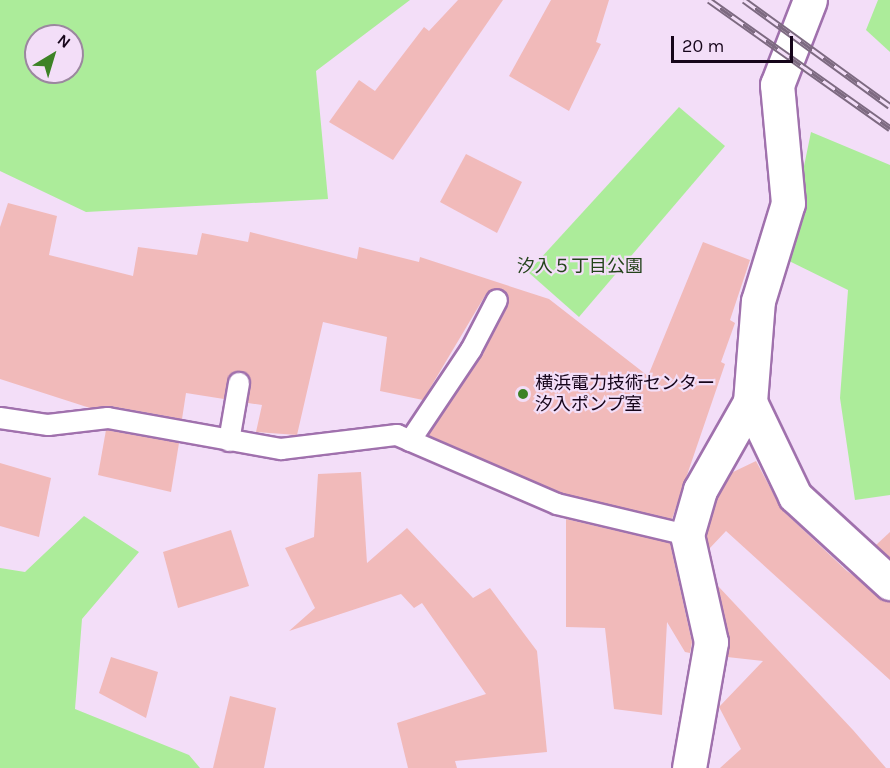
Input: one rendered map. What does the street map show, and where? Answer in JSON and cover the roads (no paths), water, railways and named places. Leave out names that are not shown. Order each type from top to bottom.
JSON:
[{"type":"street","points":[[689,768],[711,642],[687,535],[700,490],[750,402],[758,301],[788,202],[777,85],[810,0]]},
{"type":"street","points":[[750,402],[795,496],[890,583]]},
{"type":"lane","points":[[410,441],[471,350],[497,300]]},
{"type":"lane","points":[[228,441],[239,382]]},
{"type":"lane","points":[[0,418],[48,425],[108,418],[281,450],[397,435],[557,504],[687,535]]},
{"type":"railway","points":[[709,0],[890,128]]},
{"type":"railway","points":[[744,0],[890,106]]},
{"type":"place","name":"横浜電力技術センター 汐入ポンプ室","points":[[523,394]]},
{"type":"park label","name":"汐入５丁目公園","points":[[580,266]]}]
